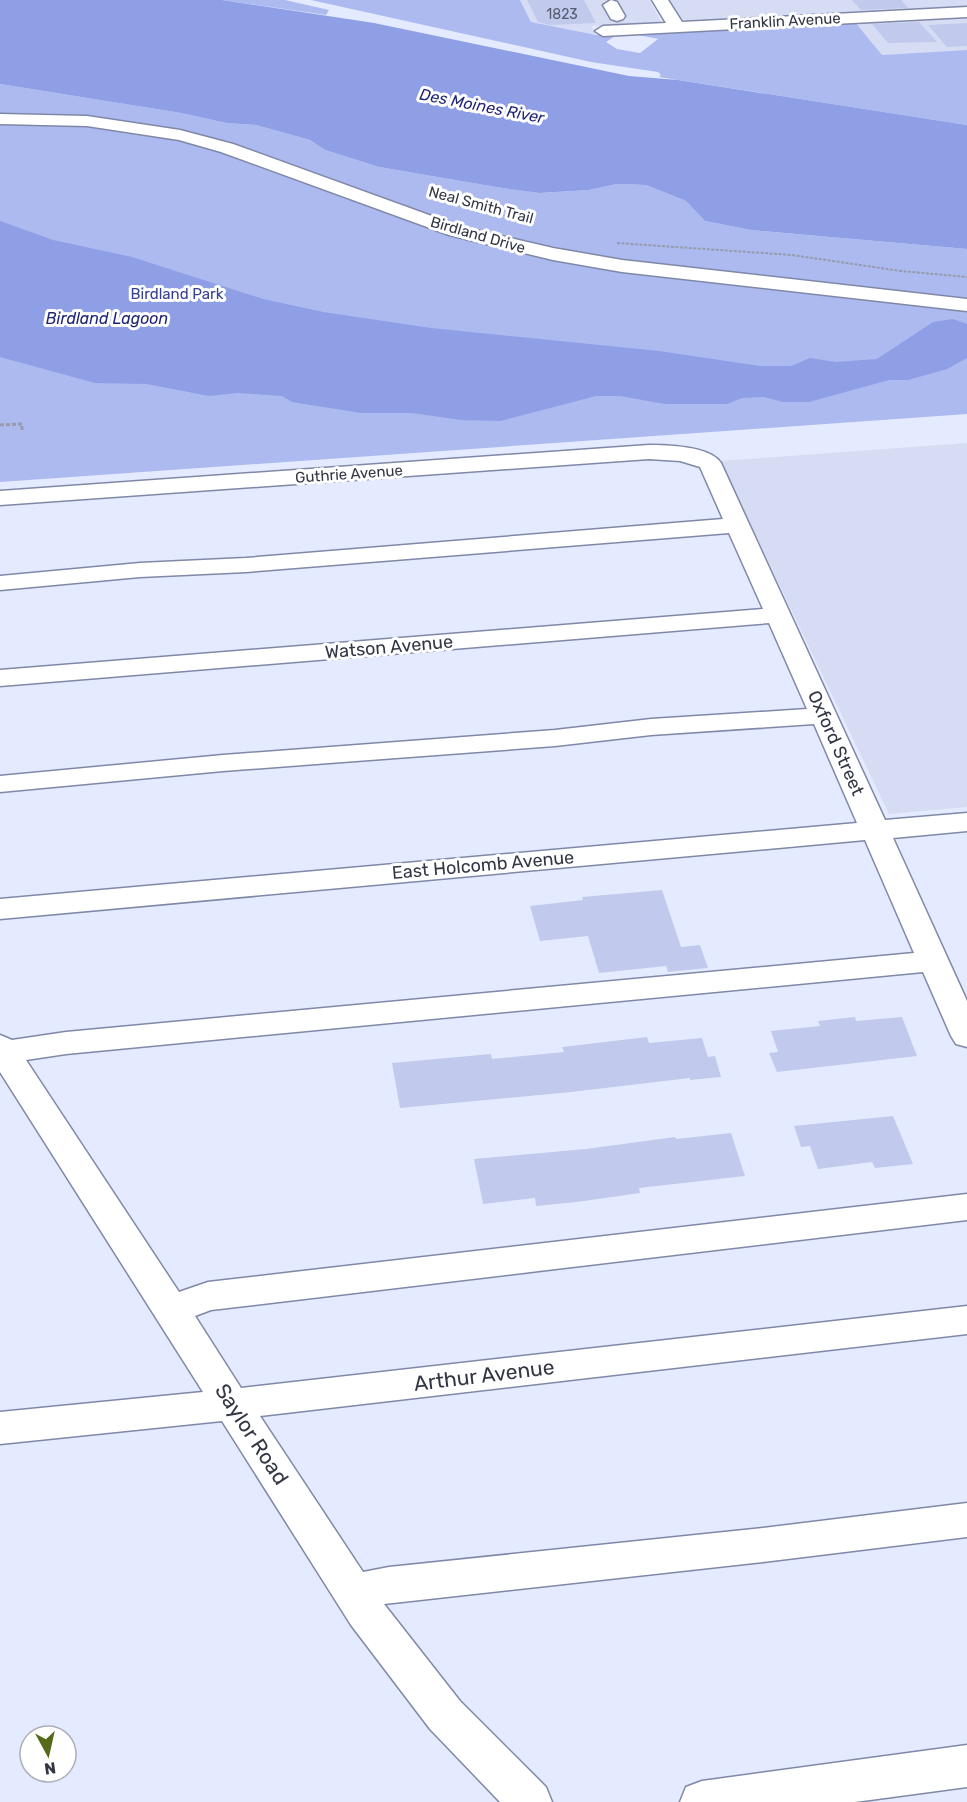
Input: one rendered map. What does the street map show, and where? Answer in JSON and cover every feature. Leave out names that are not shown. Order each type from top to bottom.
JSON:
[{"type":"street","points":[[614,11],[662,4],[676,27]]},
{"type":"street","name":"Franklin Avenue","points":[[603,31],[865,20],[965,7]]},
{"type":"street","name":"Birdland Drive","points":[[0,119],[87,121],[180,135],[227,148],[456,231],[552,254],[622,266],[967,305]]},
{"type":"street","name":"Guthrie Avenue","points":[[0,498],[648,452],[675,452],[697,457]]},
{"type":"street","name":"Oxford Street","points":[[697,457],[710,463],[875,830],[963,1019]]},
{"type":"street","points":[[0,583],[140,570],[246,565],[738,525]]},
{"type":"street","name":"Watson Avenue","points":[[0,678],[778,615]]},
{"type":"street","points":[[0,784],[823,715]]},
{"type":"street","name":"East Holcomb Avenue","points":[[0,909],[967,822]]},
{"type":"street","points":[[2,1049],[935,961]]},
{"type":"street","name":"Saylor Road","points":[[2,1049],[233,1404],[352,1592],[445,1715],[530,1802]]},
{"type":"street","points":[[172,1310],[208,1296],[967,1207]]},
{"type":"street","name":"Arthur Avenue","points":[[0,1428],[233,1404],[967,1320]]},
{"type":"street","points":[[352,1592],[389,1585],[763,1545],[967,1520]]},
{"type":"street","points":[[702,1802],[967,1766]]},
{"type":"path","points":[[609,243],[792,255],[901,272],[967,277]]},
{"type":"path","points":[[0,425],[22,424],[22,430]]},
{"type":"shaded area","points":[[520,0],[649,0],[661,21],[658,24],[591,26],[596,35],[531,22]]},
{"type":"shaded area","points":[[669,0],[967,0],[967,9],[696,23],[681,19]]},
{"type":"shaded area","points":[[967,16],[967,50],[882,55],[855,22]]},
{"type":"shaded area","points":[[967,443],[967,807],[889,814],[720,461]]},
{"type":"green space","points":[[222,0],[285,0],[329,10],[326,15]]},
{"type":"green space","points":[[311,0],[520,0],[531,22],[596,35],[629,34],[615,36],[606,42],[617,49],[640,53],[658,39],[639,35],[642,32],[855,22],[882,55],[967,50],[967,125],[659,77],[661,75],[658,72],[591,62]]},
{"type":"green space","name":"Birdland Park","points":[[0,84],[181,113],[226,123],[256,125],[310,140],[325,150],[379,167],[496,187],[541,193],[589,190],[617,184],[646,185],[686,201],[705,221],[751,230],[967,249],[967,414],[0,482]]},
{"type":"water","name":"Des Moines River","points":[[0,0],[222,0],[374,23],[629,76],[678,80],[967,125],[967,249],[751,230],[705,221],[686,201],[646,185],[617,184],[589,190],[540,193],[496,187],[379,167],[325,150],[310,140],[256,125],[226,123],[181,113],[0,84]]},
{"type":"water","name":"Birdland Lagoon","points":[[0,221],[53,240],[132,257],[263,299],[323,312],[431,328],[659,351],[760,366],[791,366],[810,358],[836,362],[877,359],[933,322],[953,319],[967,324],[967,358],[947,369],[908,380],[889,380],[809,402],[783,402],[764,397],[742,398],[727,404],[665,404],[620,396],[596,396],[500,421],[461,420],[412,413],[361,413],[292,402],[282,396],[238,393],[209,396],[147,384],[95,383],[0,357]]},
{"type":"building","points":[[527,0],[584,0],[596,23],[549,25],[538,22]]},
{"type":"building","points":[[852,0],[901,0],[908,8],[861,10]]},
{"type":"building","points":[[919,22],[937,42],[888,43],[872,24]]},
{"type":"building","points":[[967,23],[967,46],[947,47],[928,25]]},
{"type":"building","points":[[662,890],[681,947],[700,945],[708,968],[668,972],[666,966],[599,973],[588,936],[540,941],[530,906],[583,900],[582,897]]},
{"type":"building","points":[[855,1017],[856,1021],[902,1017],[917,1056],[777,1072],[769,1053],[778,1052],[771,1031],[820,1026],[818,1021]]},
{"type":"building","points":[[647,1037],[649,1043],[702,1038],[708,1057],[715,1056],[721,1077],[690,1080],[690,1078],[400,1108],[392,1063],[491,1054],[492,1059],[564,1052],[562,1047]]},
{"type":"building","points":[[893,1116],[913,1164],[875,1168],[872,1162],[818,1169],[810,1146],[801,1147],[794,1126]]},
{"type":"building","points":[[731,1133],[745,1176],[639,1188],[640,1193],[577,1202],[536,1206],[535,1198],[483,1204],[474,1159],[586,1149],[675,1137],[676,1139]]}]
